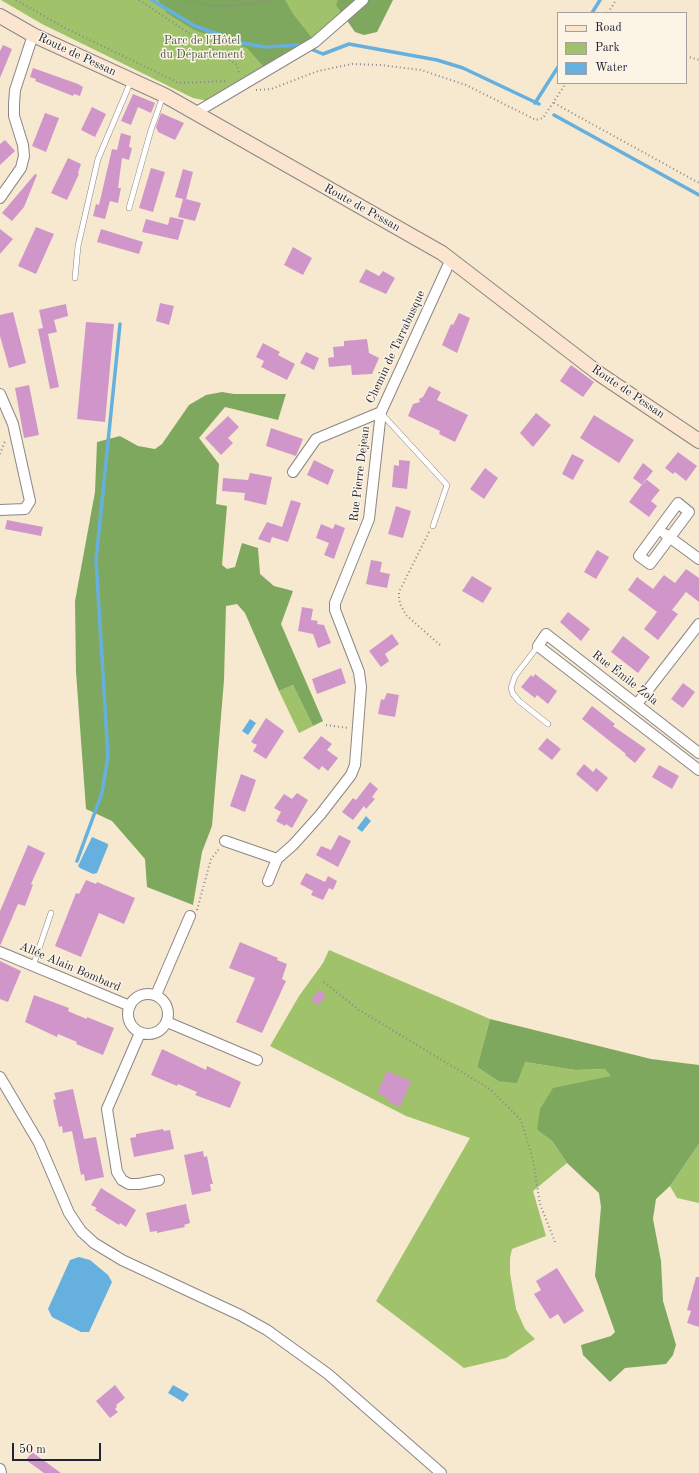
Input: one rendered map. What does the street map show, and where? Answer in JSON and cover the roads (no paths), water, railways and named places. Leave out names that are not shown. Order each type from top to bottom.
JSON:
[{"type":"main road","name":"Route de Pessan","points":[[0,16],[33,35],[164,95],[451,259],[598,373],[699,441]]},
{"type":"street","points":[[195,113],[315,42],[363,0]]},
{"type":"street","points":[[0,198],[21,168],[24,156],[23,145],[14,116],[15,90],[33,35]]},
{"type":"street","name":"Chemin de Tarrabusque","points":[[293,472],[316,439],[380,412],[451,259]]},
{"type":"street","points":[[0,394],[13,424],[30,500],[29,505],[25,509],[0,510]]},
{"type":"street","name":"Rue Pierre Dejean","points":[[268,881],[277,859],[293,845],[320,815],[351,775],[354,765],[361,687],[359,672],[335,610],[335,602],[369,519],[380,412]]},
{"type":"street","points":[[678,503],[689,512],[670,538],[650,564],[639,556],[678,503]]},
{"type":"street","points":[[659,530],[699,559]]},
{"type":"street","points":[[637,704],[699,624]]},
{"type":"street","name":"Rue Émile Zola","points":[[538,646],[546,634],[699,752]]},
{"type":"street","points":[[538,646],[699,770]]},
{"type":"street","points":[[225,841],[277,859]]},
{"type":"street","points":[[156,996],[190,916]]},
{"type":"street","name":"Allée Alain Bombard","points":[[0,952],[130,1006]]},
{"type":"street","points":[[148,994],[156,996],[163,1000],[167,1006],[169,1014],[167,1022],[163,1029],[156,1033],[148,1035],[140,1033],[129,1022],[128,1014],[130,1006],[141,996],[148,994]]},
{"type":"street","points":[[167,1022],[257,1060]]},
{"type":"street","points":[[140,1033],[107,1109],[117,1172],[122,1180],[129,1184],[139,1184],[159,1180]]},
{"type":"street","points":[[0,1077],[39,1143],[70,1213],[81,1231],[90,1239],[122,1260],[240,1315],[267,1330],[328,1374],[441,1473]]},
{"type":"street","points":[[0,1469],[1,1473]]},
{"type":"lane","points":[[75,278],[78,246],[98,159],[131,80]]},
{"type":"lane","points":[[129,208],[151,130],[164,95]]},
{"type":"lane","points":[[380,412],[447,484],[433,526]]},
{"type":"lane","points":[[538,646],[515,676],[511,688],[513,694],[519,700],[548,724]]},
{"type":"lane","points":[[33,966],[51,914]]},
{"type":"water","points":[[250,719],[256,723],[248,735],[242,731]]},
{"type":"water","points":[[366,816],[371,821],[362,832],[357,828]]},
{"type":"water","points":[[92,837],[108,844],[97,873],[93,874],[78,866]]},
{"type":"water","points":[[79,1257],[90,1260],[108,1275],[112,1282],[89,1332],[81,1332],[52,1317],[48,1309],[70,1260]]},
{"type":"water","points":[[173,1385],[189,1394],[183,1402],[168,1393]]},
{"type":"waterway","points":[[152,0],[195,26],[243,43],[265,47],[301,45],[323,54],[349,44],[437,60],[463,68],[539,104]]},
{"type":"waterway","points":[[593,12],[600,0]]},
{"type":"waterway","points":[[535,103],[557,69]]},
{"type":"waterway","points":[[554,115],[699,195]]},
{"type":"waterway","points":[[77,861],[102,793],[108,756],[96,560],[120,324]]},
{"type":"park label","name":"Parc de l'Hôtel du Département","points":[[202,48]]}]
